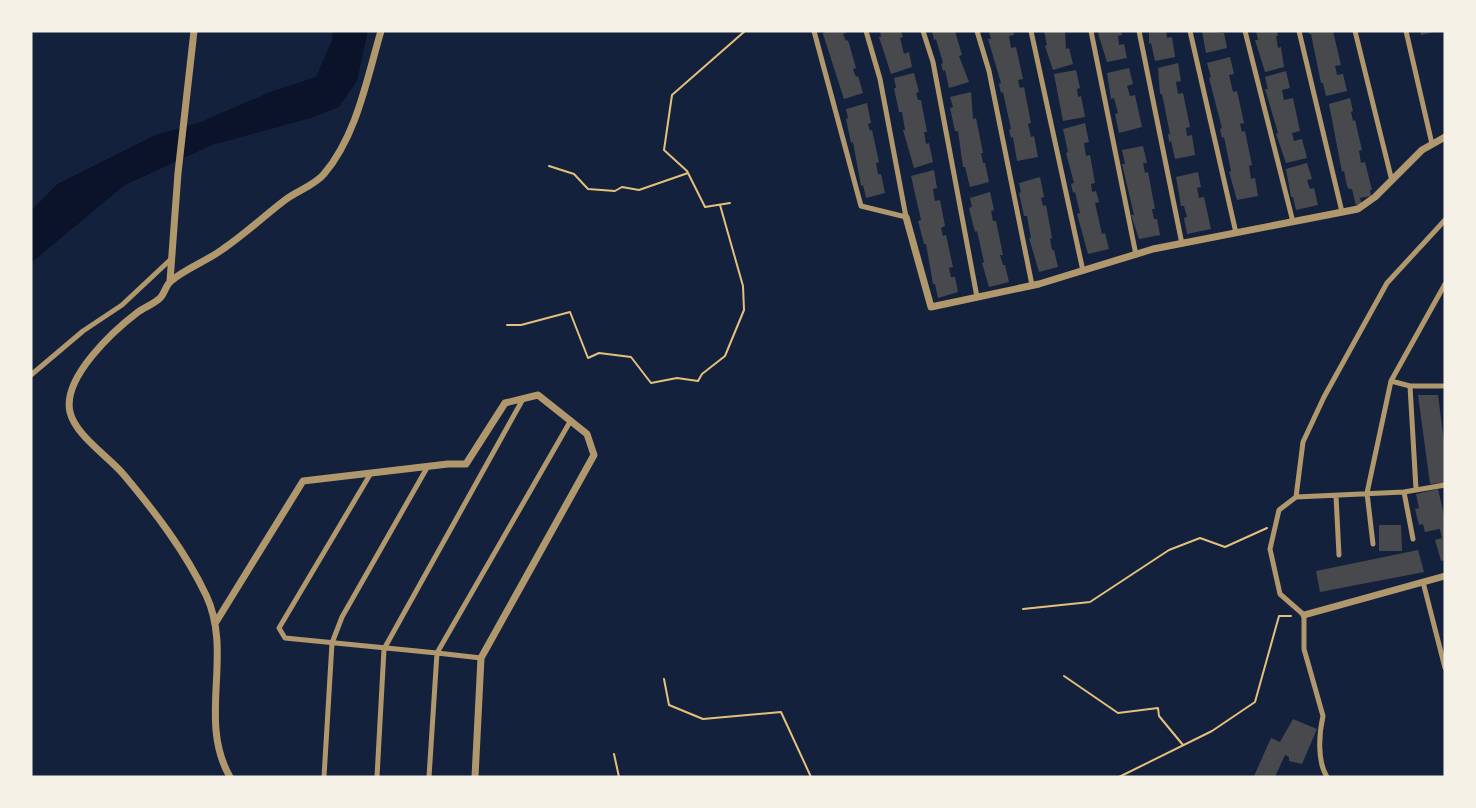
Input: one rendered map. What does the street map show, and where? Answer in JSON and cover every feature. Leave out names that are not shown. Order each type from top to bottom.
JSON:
[{"type":"street","points":[[194,31],[178,173],[170,260],[170,281],[161,297],[137,313],[112,335],[73,382],[69,396],[70,411],[75,425],[122,473],[169,531],[206,595],[216,622],[219,646],[215,713],[216,740],[221,762],[230,777]]},
{"type":"street","points":[[170,281],[222,250],[287,198],[323,175],[352,128],[381,31]]},
{"type":"street","points":[[814,31],[861,206],[906,217]]},
{"type":"street","points":[[866,31],[880,79],[906,217],[931,307],[1032,286],[1136,255],[1182,244],[1358,209],[1375,197],[1422,150],[1445,137]]},
{"type":"street","points":[[923,31],[933,62],[977,297]]},
{"type":"street","points":[[977,31],[988,71],[1032,286]]},
{"type":"street","points":[[1031,31],[1083,271]]},
{"type":"street","points":[[1091,31],[1136,255]]},
{"type":"street","points":[[1139,31],[1182,244]]},
{"type":"street","points":[[1190,31],[1236,233]]},
{"type":"street","points":[[1245,31],[1293,222]]},
{"type":"street","points":[[1299,31],[1342,212]]},
{"type":"street","points":[[1355,31],[1392,181]]},
{"type":"street","points":[[1406,31],[1432,144]]},
{"type":"street","points":[[1296,497],[1302,442],[1324,397],[1387,283],[1445,220]]},
{"type":"street","points":[[31,375],[83,331],[122,304],[170,260]]},
{"type":"street","points":[[1373,544],[1366,493],[1391,381],[1445,284]]},
{"type":"street","points":[[1391,381],[1410,386],[1444,386],[1445,394]]},
{"type":"street","points":[[1410,386],[1416,489]]},
{"type":"street","points":[[216,622],[302,482],[428,466],[466,464],[506,403],[538,395],[587,434],[594,455],[481,658],[475,777]]},
{"type":"street","points":[[377,777],[384,649],[524,398]]},
{"type":"street","points":[[429,777],[437,653],[571,420]]},
{"type":"street","points":[[324,777],[332,643],[342,617],[428,466]]},
{"type":"street","points":[[371,473],[279,628],[285,638],[481,658]]},
{"type":"street","points":[[1326,777],[1321,768],[1321,727],[1323,716],[1304,650],[1304,615],[1280,594],[1270,549],[1279,510],[1296,497],[1404,492],[1445,485]]},
{"type":"street","points":[[1404,492],[1413,539]]},
{"type":"street","points":[[1336,496],[1339,556]]},
{"type":"street","points":[[1304,615],[1445,576]]},
{"type":"street","points":[[1423,582],[1445,668]]},
{"type":"path","points":[[730,203],[705,207],[688,172],[664,150],[672,95],[745,31]]},
{"type":"path","points":[[548,166],[574,174],[588,189],[615,191],[622,187],[639,190],[688,172]]},
{"type":"path","points":[[507,325],[521,325],[570,312],[588,358],[599,353],[631,357],[651,383],[678,378],[698,381],[702,374],[725,356],[744,310],[743,286],[720,205]]},
{"type":"path","points":[[1023,610],[1090,602],[1169,550],[1200,538],[1225,547],[1276,523]]},
{"type":"path","points":[[1119,777],[1212,731],[1254,702],[1279,616],[1304,615]]},
{"type":"path","points":[[1064,676],[1118,713],[1158,708],[1159,716],[1183,746]]},
{"type":"path","points":[[664,679],[669,705],[703,719],[781,712],[811,777]]},
{"type":"path","points":[[614,754],[619,777]]},
{"type":"water","points":[[333,31],[368,31],[357,81],[339,107],[311,118],[212,145],[125,185],[31,263],[31,211],[57,184],[155,135],[198,123],[270,92],[316,77],[332,40]]},
{"type":"building","points":[[824,31],[849,31],[843,34],[846,41],[848,40],[856,68],[853,69],[856,77],[858,76],[863,93],[844,99],[823,34]]},
{"type":"building","points":[[880,31],[901,31],[903,37],[900,38],[904,54],[909,52],[912,67],[891,74],[879,37],[881,37]]},
{"type":"building","points":[[932,31],[955,31],[962,55],[959,56],[969,82],[949,88],[945,70],[943,71],[941,64],[943,63],[936,39],[934,40]]},
{"type":"building","points":[[989,31],[1013,31],[1014,35],[1009,36],[1011,48],[1016,47],[1023,79],[1018,80],[1020,88],[1024,87],[1031,123],[1028,124],[1031,137],[1034,136],[1038,157],[1017,161],[1013,137],[1011,138],[1009,130],[1011,129],[1003,92],[1001,93],[999,84],[1001,83],[988,39],[991,39]]},
{"type":"building","points":[[1044,31],[1065,31],[1066,49],[1069,48],[1073,64],[1053,70],[1045,46],[1047,45]]},
{"type":"building","points":[[1100,31],[1121,31],[1122,35],[1118,36],[1119,45],[1124,44],[1127,58],[1107,62],[1098,33]]},
{"type":"building","points":[[1149,31],[1166,31],[1167,38],[1172,37],[1175,57],[1155,61],[1151,43],[1149,44]]},
{"type":"building","points":[[1202,31],[1224,33],[1227,48],[1206,53]]},
{"type":"building","points":[[1256,31],[1277,31],[1278,48],[1281,47],[1284,67],[1265,72],[1255,40],[1258,40]]},
{"type":"building","points":[[1308,31],[1333,31],[1341,65],[1335,66],[1337,75],[1343,74],[1347,91],[1326,96],[1323,83],[1321,83],[1311,34]]},
{"type":"building","points":[[1420,31],[1434,31],[1434,32],[1421,35]]},
{"type":"building","points":[[1230,57],[1234,74],[1229,75],[1233,92],[1237,91],[1244,123],[1240,124],[1242,132],[1245,131],[1252,165],[1249,166],[1251,179],[1255,178],[1258,196],[1237,200],[1229,172],[1231,171],[1224,137],[1222,138],[1220,129],[1222,128],[1207,63]]},
{"type":"building","points":[[1178,63],[1181,81],[1176,82],[1178,94],[1183,93],[1190,127],[1186,128],[1187,136],[1192,135],[1195,155],[1175,159],[1171,141],[1169,142],[1168,134],[1170,134],[1162,94],[1160,94],[1158,68]]},
{"type":"building","points":[[1129,68],[1133,84],[1127,86],[1130,96],[1135,95],[1142,127],[1119,133],[1115,114],[1118,113],[1114,98],[1111,99],[1107,73]]},
{"type":"building","points":[[1076,70],[1080,88],[1077,89],[1078,97],[1081,96],[1085,117],[1063,121],[1054,74]]},
{"type":"building","points":[[1286,71],[1290,88],[1282,90],[1284,100],[1293,98],[1300,131],[1292,133],[1294,141],[1302,139],[1307,158],[1286,163],[1276,134],[1278,133],[1265,89],[1268,89],[1265,77]]},
{"type":"building","points":[[914,73],[919,92],[916,93],[918,100],[921,100],[927,132],[924,132],[926,144],[929,143],[933,162],[914,168],[903,130],[905,130],[902,112],[899,112],[894,78]]},
{"type":"building","points":[[971,92],[973,119],[976,118],[983,153],[981,153],[983,163],[985,163],[989,182],[970,187],[965,167],[963,167],[958,131],[955,131],[950,108],[953,107],[950,97]]},
{"type":"building","points":[[1350,98],[1353,121],[1355,120],[1362,150],[1359,151],[1361,163],[1365,162],[1372,190],[1370,190],[1371,196],[1360,198],[1362,205],[1356,206],[1352,189],[1349,189],[1347,186],[1344,171],[1342,172],[1329,104]]},
{"type":"building","points":[[867,103],[871,123],[868,124],[870,131],[872,130],[879,162],[876,163],[878,174],[881,174],[885,193],[866,198],[863,185],[861,186],[853,142],[851,143],[846,109]]},
{"type":"building","points":[[1085,123],[1089,142],[1084,143],[1086,156],[1090,155],[1095,183],[1091,184],[1092,192],[1096,191],[1099,202],[1095,203],[1102,234],[1105,233],[1109,249],[1088,254],[1077,214],[1080,213],[1075,192],[1073,193],[1071,184],[1074,183],[1066,153],[1068,152],[1063,129]]},
{"type":"building","points":[[1143,146],[1147,163],[1143,163],[1145,173],[1148,172],[1155,209],[1152,209],[1154,219],[1157,219],[1160,235],[1139,239],[1131,215],[1134,215],[1122,164],[1125,164],[1122,150]]},
{"type":"building","points":[[1307,163],[1312,179],[1307,180],[1310,189],[1314,188],[1318,205],[1296,210],[1293,197],[1291,197],[1286,169]]},
{"type":"building","points":[[934,170],[937,188],[933,189],[935,201],[940,200],[945,226],[941,228],[943,236],[946,235],[953,267],[949,268],[951,277],[955,277],[958,292],[938,298],[935,284],[933,284],[926,244],[924,244],[918,221],[921,220],[911,176]]},
{"type":"building","points":[[1198,172],[1201,187],[1197,188],[1199,198],[1204,197],[1211,229],[1187,234],[1184,218],[1187,217],[1184,206],[1181,206],[1176,177]]},
{"type":"building","points":[[1040,177],[1044,197],[1041,198],[1043,206],[1046,205],[1052,238],[1050,239],[1052,250],[1054,250],[1058,267],[1039,272],[1029,238],[1031,238],[1027,216],[1024,216],[1019,183]]},
{"type":"building","points":[[990,192],[994,210],[991,211],[993,221],[996,221],[1003,255],[1000,255],[1003,265],[1005,265],[1009,282],[989,287],[982,263],[984,262],[977,231],[975,232],[969,208],[972,207],[970,198]]},
{"type":"building","points":[[1418,395],[1438,395],[1445,450],[1445,483],[1430,484]]},
{"type":"building","points":[[1438,489],[1445,520],[1445,560],[1441,561],[1435,540],[1442,538],[1440,529],[1425,532],[1423,524],[1419,525],[1415,509],[1419,508],[1416,494]]},
{"type":"building","points":[[1379,525],[1401,525],[1402,551],[1379,551]]},
{"type":"building","points":[[1418,550],[1424,572],[1320,592],[1316,571]]},
{"type":"building","points":[[1293,719],[1317,729],[1302,764],[1289,761],[1289,757],[1285,755],[1275,777],[1254,776],[1271,738],[1280,742]]}]
